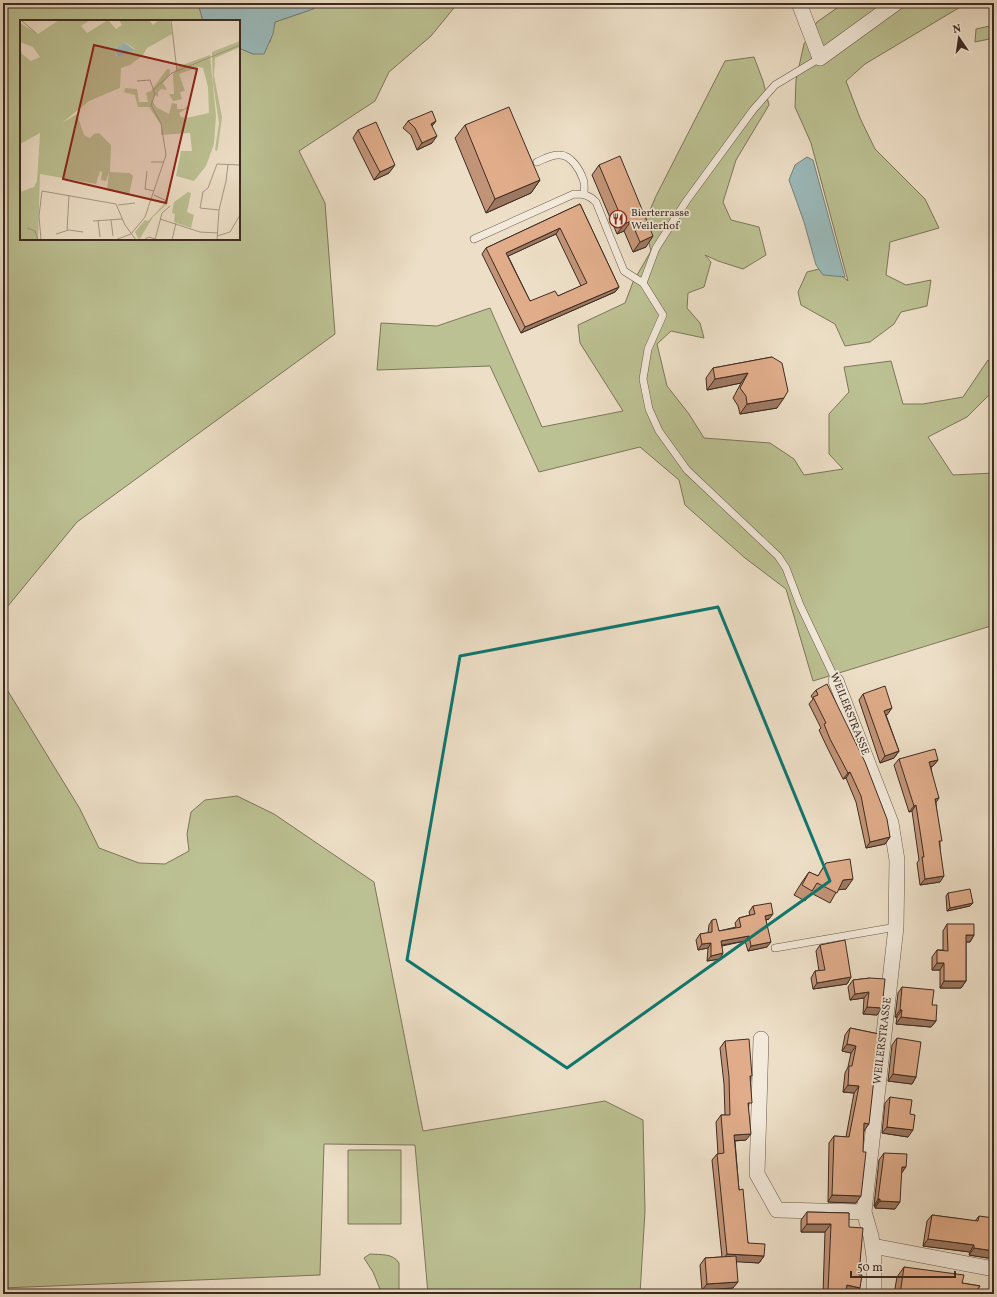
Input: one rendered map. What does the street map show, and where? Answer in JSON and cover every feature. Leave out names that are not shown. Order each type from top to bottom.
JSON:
[{"type":"street","points":[[799,3],[820,58],[896,3]]},
{"type":"street","name":"WEILERSTRASSE","points":[[836,681],[891,823],[897,860],[896,927],[864,1212],[873,1246],[874,1294]]},
{"type":"street","points":[[761,1039],[757,1174],[777,1210],[864,1212]]},
{"type":"street","points":[[873,1246],[994,1269]]},
{"type":"lane","points":[[474,239],[574,194],[584,194],[596,202],[624,271],[644,283],[656,248],[687,200],[754,110],[775,85],[820,58]]},
{"type":"lane","points":[[537,162],[554,155],[562,154],[576,165],[583,179],[584,194]]},
{"type":"lane","name":"WEILERSTRASSE","points":[[644,283],[663,315],[648,349],[643,379],[648,409],[659,432],[687,470],[778,556],[786,568],[800,605],[836,681]]},
{"type":"lane","points":[[775,948],[896,927]]},
{"type":"highlighted area","points":[[718,607],[830,881],[567,1068],[407,960],[460,656]]},
{"type":"green space","points":[[3,3],[198,3],[203,20],[20,20],[20,240],[240,240],[240,48],[253,54],[270,42],[275,22],[313,9],[320,3],[458,3],[431,36],[389,72],[375,101],[299,151],[325,203],[335,334],[77,522],[3,612]]},
{"type":"green space","points":[[844,3],[967,3],[865,64],[846,81],[860,118],[875,149],[925,199],[939,228],[890,242],[886,275],[906,285],[931,280],[927,306],[901,312],[894,324],[870,342],[845,346],[835,324],[801,305],[798,292],[807,272],[831,266],[848,281],[811,143],[795,107],[796,80],[804,44],[817,22]]},
{"type":"green space","points":[[994,25],[994,38],[975,42],[976,29]]},
{"type":"green space","points":[[754,57],[763,81],[769,105],[736,160],[723,202],[731,220],[759,227],[766,255],[743,269],[705,255],[711,262],[704,287],[688,293],[687,308],[700,323],[704,338],[671,331],[657,344],[667,386],[689,414],[704,438],[770,443],[794,459],[804,475],[843,469],[829,454],[829,414],[849,392],[844,367],[891,361],[903,404],[923,404],[963,397],[988,360],[994,367],[994,390],[967,417],[928,437],[953,475],[994,473],[994,625],[813,681],[786,589],[745,558],[685,505],[679,480],[640,447],[539,472],[490,366],[377,370],[381,323],[437,326],[490,308],[542,427],[623,411],[580,343],[578,325],[625,303],[633,282],[651,251],[644,224],[656,196],[725,61]]},
{"type":"green space","points":[[3,683],[80,809],[99,848],[139,863],[165,864],[189,851],[187,834],[191,812],[205,800],[237,796],[274,814],[374,882],[423,1131],[605,1101],[643,1120],[645,1211],[640,1294],[428,1294],[415,1145],[324,1144],[320,1275],[3,1288]]},
{"type":"green space","points":[[348,1150],[401,1150],[401,1224],[348,1224]]},
{"type":"green space","points":[[370,1254],[390,1256],[399,1263],[399,1294],[382,1294],[373,1272],[364,1258]]},
{"type":"water","points":[[198,3],[320,3],[313,9],[275,22],[273,34],[264,54],[253,54],[240,48],[240,20],[203,20]]},
{"type":"water","points":[[807,157],[813,160],[845,277],[823,275],[816,265],[804,222],[789,180],[795,165]]},
{"type":"building","points":[[509,107],[540,180],[495,199],[465,125]]},
{"type":"building","points":[[432,111],[436,121],[431,124],[437,136],[422,143],[415,128],[408,121]]},
{"type":"building","points":[[376,122],[395,165],[380,172],[358,130]]},
{"type":"building","points":[[620,156],[653,236],[640,242],[631,221],[624,224],[599,165]]},
{"type":"building","points":[[580,204],[619,287],[525,327],[486,248]],"holes":[[[560,228],[587,283],[558,296],[555,291],[530,301],[506,253]]]},
{"type":"building","points":[[772,357],[782,363],[788,391],[784,398],[747,404],[746,396],[740,388],[748,373],[715,379],[713,368]]},
{"type":"building","points":[[827,684],[865,762],[887,819],[890,837],[870,842],[861,796],[850,772],[848,773],[830,739],[824,724],[826,723],[813,697],[818,695],[816,690]]},
{"type":"building","points":[[885,686],[892,708],[884,711],[899,751],[885,756],[863,694]]},
{"type":"building","points":[[935,749],[938,760],[929,762],[939,798],[935,799],[942,841],[939,841],[944,876],[925,879],[922,857],[924,857],[916,805],[914,806],[899,759]]},
{"type":"building","points":[[850,859],[853,879],[843,880],[837,893],[817,883],[812,891],[802,885],[809,872],[818,876],[826,863]]},
{"type":"building","points":[[970,889],[973,903],[950,908],[948,893]]},
{"type":"building","points":[[771,903],[773,914],[765,916],[771,942],[751,946],[749,936],[721,941],[723,953],[711,956],[711,943],[702,944],[700,934],[712,932],[712,920],[716,919],[719,931],[741,927],[739,918],[755,914],[753,906]]},
{"type":"building","points":[[947,924],[974,924],[974,935],[966,935],[966,981],[944,981],[944,963],[937,963],[937,950],[948,951]]},
{"type":"building","points":[[845,940],[851,977],[817,983],[815,971],[825,970],[820,945]]},
{"type":"building","points":[[870,978],[885,979],[882,1008],[867,1007],[869,992],[855,994],[853,980]]},
{"type":"building","points":[[902,987],[934,990],[932,1005],[937,1005],[936,1021],[901,1017],[902,1010],[900,1010]]},
{"type":"building","points":[[850,1028],[879,1034],[869,1124],[864,1123],[863,1152],[866,1152],[861,1196],[832,1195],[834,1136],[849,1137],[859,1086],[848,1085],[849,1066],[852,1066],[856,1046],[847,1044]]},
{"type":"building","points":[[897,1038],[921,1042],[916,1077],[893,1074]]},
{"type":"building","points":[[749,1039],[752,1076],[750,1076],[752,1103],[748,1103],[751,1134],[734,1135],[739,1190],[743,1189],[748,1243],[765,1244],[764,1256],[727,1254],[717,1154],[724,1153],[721,1115],[730,1115],[729,1077],[725,1041]]},
{"type":"building","points":[[890,1097],[912,1100],[910,1114],[915,1115],[913,1130],[887,1127]]},
{"type":"building","points":[[884,1153],[907,1154],[906,1167],[902,1167],[900,1202],[880,1201],[880,1199],[878,1199]]},
{"type":"building","points":[[807,1212],[849,1213],[849,1227],[863,1228],[859,1275],[862,1275],[860,1288],[847,1285],[845,1294],[824,1294],[825,1292],[828,1292],[831,1224],[807,1224]]},
{"type":"building","points":[[932,1215],[978,1221],[979,1216],[994,1218],[994,1251],[974,1248],[974,1245],[928,1239]]},
{"type":"building","points":[[736,1256],[738,1282],[707,1284],[705,1258]]},
{"type":"building","points":[[904,1267],[964,1275],[962,1283],[980,1286],[974,1294],[900,1294]]},
{"type":"place","name":"Bierterrasse Weilerhof","points":[[618,219]]}]
